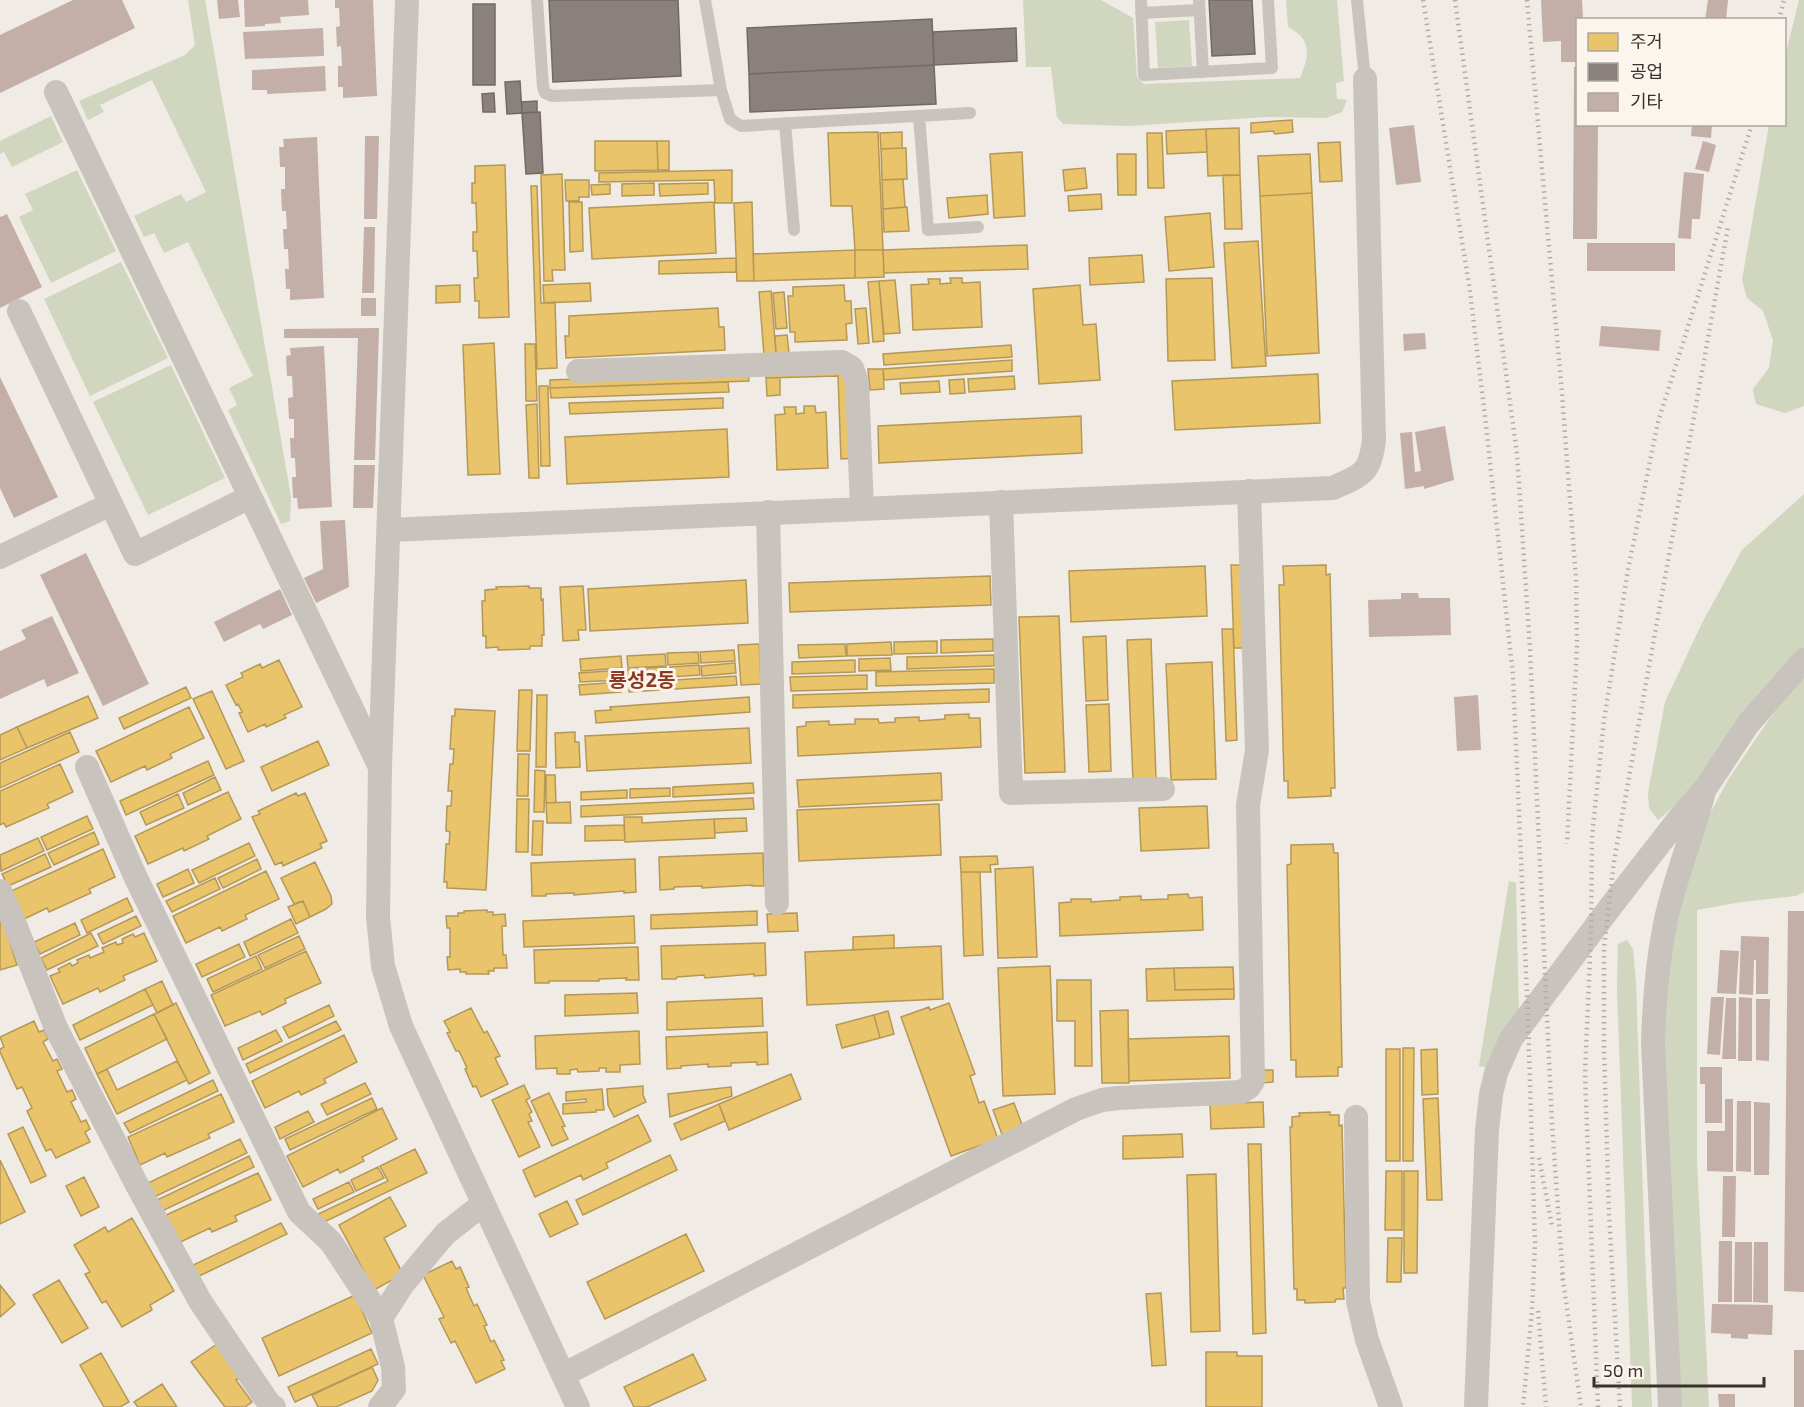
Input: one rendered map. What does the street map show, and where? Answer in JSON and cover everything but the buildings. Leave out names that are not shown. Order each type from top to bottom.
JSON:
[{"type":"street","points":[[406,0],[380,767],[378,917],[383,966],[401,1026],[578,1407]]},
{"type":"street","points":[[389,530],[1333,488],[1365,471],[1372,459],[1374,440],[1365,79]]},
{"type":"street","points":[[56,92],[380,767]]},
{"type":"street","points":[[18,311],[135,554],[250,498]]},
{"type":"street","points":[[578,371],[842,362],[852,368],[857,382],[862,508]]},
{"type":"street","points":[[563,1375],[1076,1108],[1102,1100],[1241,1092],[1249,1087],[1253,1081],[1248,805],[1257,750],[1249,491]]},
{"type":"street","points":[[1001,502],[1011,793],[1163,789]]},
{"type":"street","points":[[0,557],[111,504]]},
{"type":"street","points":[[768,512],[777,903]]},
{"type":"street","points":[[1476,1407],[1487,1130],[1496,1073],[1511,1039],[1608,910],[1681,816],[1705,789],[1748,724],[1804,660]]},
{"type":"street","points":[[87,767],[136,878],[299,1212],[331,1242],[381,1318],[393,1367],[394,1389],[380,1407]]},
{"type":"street","points":[[1670,1407],[1653,1044],[1654,1005],[1666,922],[1705,789]]},
{"type":"street","points":[[0,891],[56,1028],[136,1183],[200,1301],[271,1406]]},
{"type":"street","points":[[1356,1117],[1358,1301],[1367,1340],[1391,1407]]},
{"type":"street","points":[[381,1318],[403,1284],[445,1234],[483,1204]]},
{"type":"lane","points":[[537,0],[545,93],[552,96],[721,90]]},
{"type":"lane","points":[[705,0],[721,90],[730,119],[741,126],[970,113]]},
{"type":"lane","points":[[1203,72],[1199,5],[1141,6],[1144,75],[1203,72],[1272,68],[1269,0]]},
{"type":"lane","points":[[1357,0],[1365,79]]},
{"type":"lane","points":[[919,116],[928,230],[978,227]]},
{"type":"lane","points":[[784,123],[794,230]]},
{"type":"green space","points":[[188,0],[205,0],[291,497],[290,521],[281,524],[228,410],[237,405],[229,388],[253,376],[188,242],[164,253],[154,233],[144,237],[134,216],[181,194],[186,202],[206,192],[152,80],[100,105],[104,112],[88,120],[79,101],[185,55],[195,45]]},
{"type":"green space","points":[[1023,0],[1101,0],[1133,18],[1137,77],[1144,84],[1300,78],[1307,49],[1302,37],[1288,27],[1286,0],[1337,0],[1344,81],[1336,83],[1337,99],[1347,100],[1342,112],[1326,118],[1267,117],[1129,126],[1063,124],[1057,117],[1051,67],[1026,67]]},
{"type":"green space","points":[[1799,0],[1804,0],[1804,406],[1785,413],[1756,404],[1753,389],[1769,368],[1773,340],[1763,311],[1747,298],[1742,280],[1769,126],[1786,126],[1786,53]]},
{"type":"green space","points":[[1189,20],[1192,66],[1158,68],[1155,22]]},
{"type":"green space","points":[[51,116],[63,142],[12,167],[4,152],[0,154],[0,141]]},
{"type":"green space","points":[[77,170],[116,251],[51,283],[19,217],[33,210],[25,194]]},
{"type":"green space","points":[[121,262],[168,358],[90,396],[44,299]]},
{"type":"green space","points":[[171,365],[225,478],[148,515],[93,402]]},
{"type":"green space","points":[[1804,494],[1804,651],[1686,796],[1658,820],[1649,808],[1648,793],[1665,702],[1702,623],[1742,550]]},
{"type":"green space","points":[[1804,679],[1804,892],[1796,896],[1697,910],[1697,1160],[1709,1407],[1678,1407],[1662,1046],[1672,926],[1704,825],[1728,780],[1770,718]]},
{"type":"green space","points":[[1509,881],[1516,883],[1519,1017],[1488,1068],[1479,1066]]},
{"type":"green space","points":[[1627,940],[1633,949],[1636,982],[1652,1407],[1632,1407],[1617,988],[1618,944]]},
{"type":"railway","points":[[1423,0],[1470,291],[1513,676],[1535,1244],[1532,1310],[1523,1407]]},
{"type":"railway","points":[[1455,0],[1517,454],[1530,649],[1552,1124],[1563,1279]]},
{"type":"railway","points":[[1527,0],[1576,578],[1577,645],[1567,844]]},
{"type":"railway","points":[[1780,18],[1784,0]]},
{"type":"railway","points":[[1598,1407],[1585,1074],[1591,933],[1592,837],[1604,720],[1628,570],[1658,422],[1751,126]]},
{"type":"railway","points":[[1620,1407],[1609,1213],[1604,1049],[1604,947],[1614,861],[1728,227]]},
{"type":"railway","points":[[1539,1158],[1552,1226]]},
{"type":"railway","points":[[1562,1273],[1581,1407]]},
{"type":"railway","points":[[1538,1311],[1546,1407]]},
{"type":"district","name":"룡성2동","points":[[642,679]]}]
